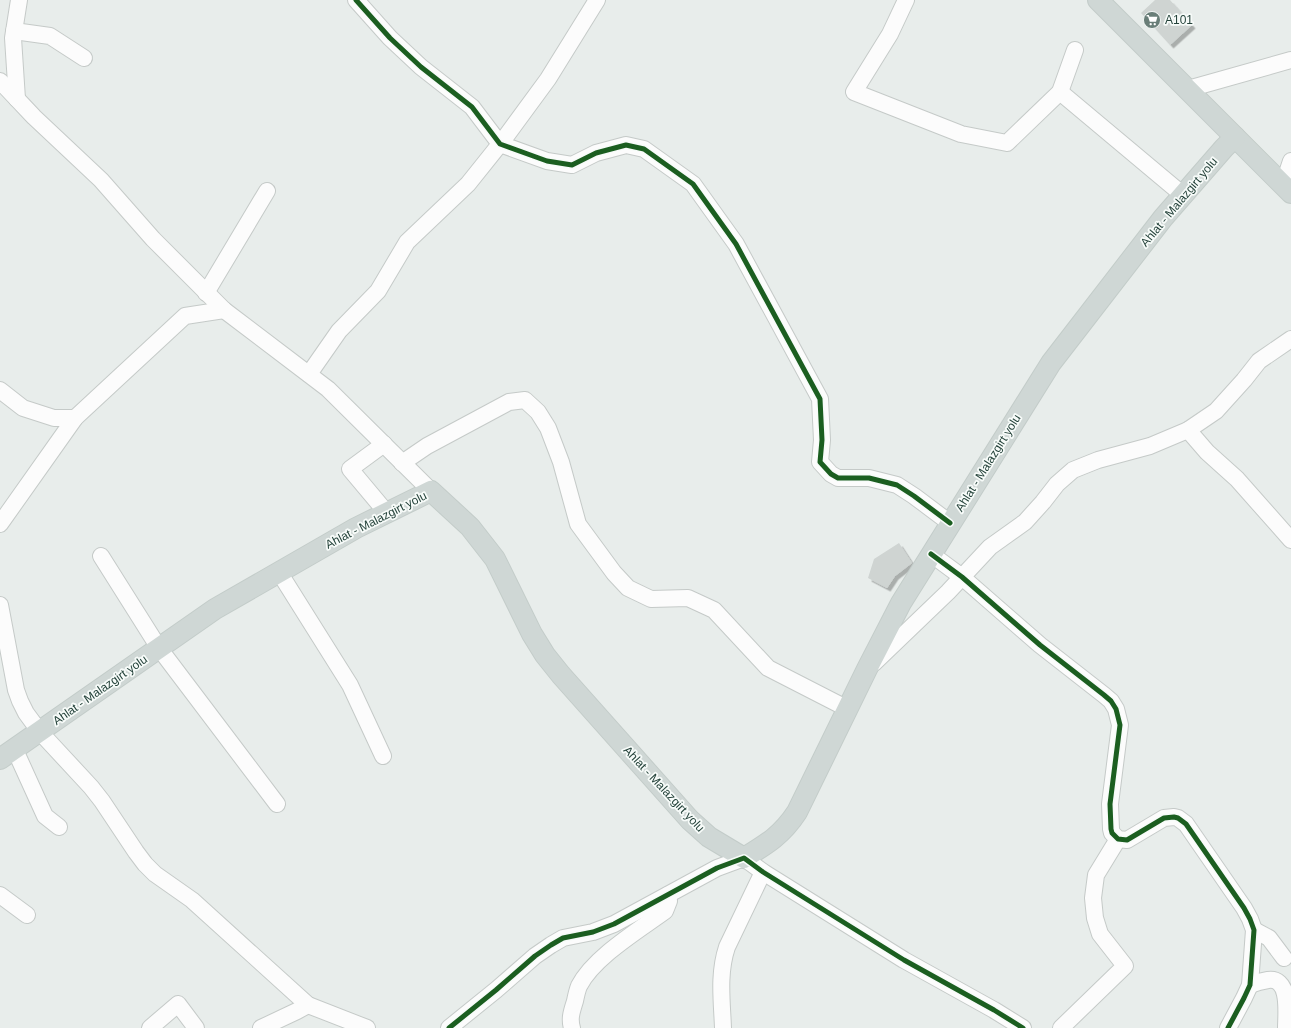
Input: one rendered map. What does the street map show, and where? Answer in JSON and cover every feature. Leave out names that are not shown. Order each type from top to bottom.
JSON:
[{"type":"main road","points":[[1098,0],[1287,189]]},
{"type":"main road","name":"Ahlat - Malazgirt yolu","points":[[7,755],[215,609],[356,528],[431,491],[470,527],[495,559],[532,634],[560,675],[690,820],[709,837],[744,858],[777,837],[790,824],[901,603],[1051,363],[1163,218],[1224,148],[1236,137]]},
{"type":"street","points":[[17,99],[14,69],[14,31],[19,0]]},
{"type":"street","points":[[356,0],[390,38],[421,67],[472,107],[500,144],[547,161],[572,165],[596,153],[626,145],[644,149],[692,184],[736,244],[820,399],[822,440],[820,462],[831,474],[838,478],[869,478],[897,485],[950,523]]},
{"type":"street","points":[[309,374],[339,331],[378,291],[407,242],[468,184],[500,144],[548,79],[597,0]]},
{"type":"street","points":[[906,0],[890,34],[854,92],[961,134],[1007,143],[1060,92],[1075,50]]},
{"type":"street","points":[[14,31],[50,36],[84,58]]},
{"type":"street","points":[[1188,90],[1291,60]]},
{"type":"street","points":[[0,81],[34,117],[101,180],[153,239],[206,293],[224,310],[328,389],[431,491]]},
{"type":"street","points":[[1060,92],[1183,195]]},
{"type":"street","points":[[1287,189],[1291,161]]},
{"type":"street","points":[[206,293],[267,191]]},
{"type":"street","points":[[0,524],[75,418],[185,316],[224,310]]},
{"type":"street","points":[[867,669],[962,577],[990,547],[1025,522],[1057,484],[1073,470],[1098,460],[1150,446],[1188,430],[1216,411],[1259,361],[1291,339]]},
{"type":"street","points":[[0,390],[23,408],[54,418],[75,418]]},
{"type":"street","points":[[402,463],[427,446],[509,402],[525,400],[538,412],[548,428],[561,462],[578,524],[614,573],[628,588],[651,600],[688,598],[714,610],[768,668],[848,709]]},
{"type":"street","points":[[1188,430],[1207,452],[1237,479],[1291,540]]},
{"type":"street","points":[[384,444],[350,469],[386,512]]},
{"type":"street","points":[[931,554],[962,577],[1040,645],[1111,701],[1116,709],[1120,725],[1110,804],[1112,833],[1118,839],[1127,840],[1164,818],[1170,816],[1178,818],[1190,829],[1239,901],[1250,919],[1254,930],[1250,985],[1228,1028]]},
{"type":"street","points":[[101,556],[159,648],[277,804]]},
{"type":"street","points":[[279,572],[350,685],[383,756]]},
{"type":"street","points":[[0,605],[16,690],[26,713],[40,732],[98,796],[145,864],[155,874],[198,905],[308,1005],[367,1028]]},
{"type":"street","points":[[7,755],[45,816],[59,827]]},
{"type":"street","points":[[1062,1028],[1125,966],[1100,934],[1095,918],[1093,898],[1096,875],[1118,839]]},
{"type":"street","points":[[449,1028],[535,956],[563,938],[593,932],[614,924],[717,868],[744,858],[763,872],[904,960],[994,1010],[1023,1028]]},
{"type":"street","points":[[723,1028],[721,975],[723,958],[763,872]]},
{"type":"street","points":[[572,1028],[570,1016],[579,987],[586,976],[594,966],[615,948],[665,911],[669,901],[668,894]]},
{"type":"street","points":[[0,895],[27,915]]},
{"type":"street","points":[[1254,930],[1269,938],[1288,955],[1276,967],[1273,980]]},
{"type":"street","points":[[1250,985],[1273,980],[1278,982],[1284,988],[1286,994],[1286,1028]]},
{"type":"street","points":[[150,1028],[178,1004],[196,1028]]},
{"type":"street","points":[[261,1028],[308,1005]]},
{"type":"building","points":[[1155,0],[1170,0],[1192,25],[1170,45],[1141,13]]},
{"type":"building","points":[[899,543],[912,563],[895,576],[887,588],[868,578],[874,559]]},
{"type":"cycle path","points":[[356,0],[390,38],[421,67],[472,107],[500,144],[547,161],[572,165],[596,153],[626,145],[644,149],[693,184],[736,244],[820,399],[822,440],[820,462],[831,474],[838,478],[869,478],[897,485],[950,523]]},
{"type":"cycle path","points":[[931,554],[962,577],[1040,645],[1111,701],[1116,709],[1120,725],[1110,804],[1112,833],[1118,839],[1127,840],[1164,818],[1178,818],[1186,824],[1244,908],[1254,930],[1250,985],[1228,1028]]},
{"type":"cycle path","points":[[449,1028],[535,956],[563,938],[593,932],[614,924],[717,868],[744,858],[763,872],[904,960],[994,1010],[1023,1028]]},
{"type":"place","name":"A101","points":[[1152,20]]}]
